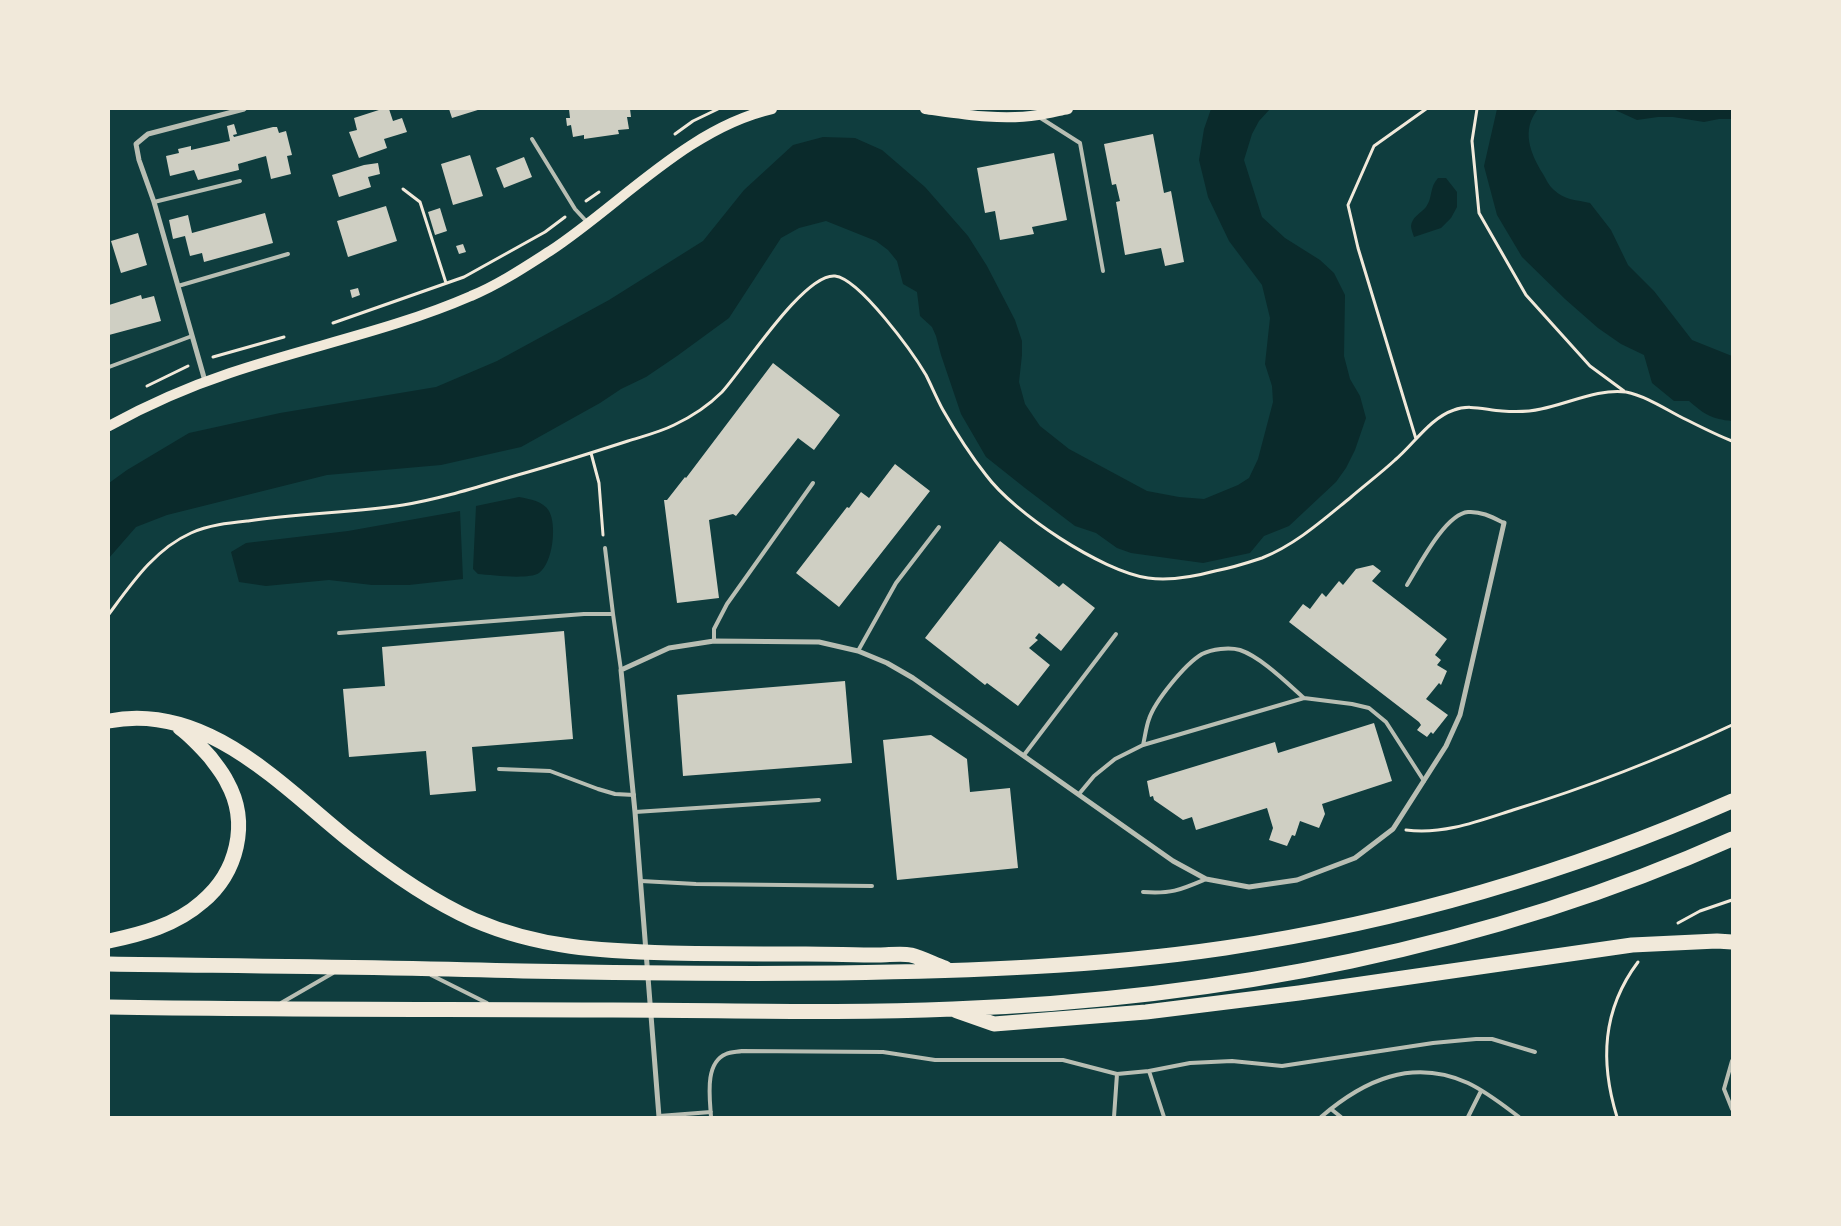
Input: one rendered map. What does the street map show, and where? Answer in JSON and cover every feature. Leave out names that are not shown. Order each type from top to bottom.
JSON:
[{"type":"highway","points":[[109,721],[144,719],[170,722],[213,737],[254,762],[377,862],[450,908],[501,930],[530,939],[574,948],[604,951],[714,954],[910,955],[953,971]]},
{"type":"highway","points":[[109,941],[144,933],[166,925],[192,910],[211,895],[219,884],[232,862],[236,849],[238,824],[233,796],[228,782],[196,742],[170,722]]},
{"type":"highway","points":[[109,964],[718,974],[953,971],[1073,965],[1225,948],[1384,917],[1454,900],[1573,864],[1732,801]]},
{"type":"highway","points":[[109,1007],[270,1010],[362,1008],[575,1010],[951,1009],[1144,995],[1228,984],[1310,970],[1463,934],[1515,919],[1648,873],[1732,839]]},
{"type":"highway","points":[[951,1009],[994,1024],[1146,1012],[1299,993],[1632,945],[1732,942]]},
{"type":"main road","points":[[109,426],[160,401],[230,372],[382,329],[474,295],[543,255],[588,224],[680,153],[735,121],[766,109]]},
{"type":"main road","points":[[925,109],[1008,117],[1037,116],[1068,109]]},
{"type":"street","points":[[206,382],[154,202],[139,160],[136,144],[148,134],[244,109]]},
{"type":"street","points":[[659,1117],[636,812],[622,670],[669,648],[714,641],[819,642],[858,650],[887,662],[913,678],[1174,861],[1206,879],[1248,887],[1297,880],[1355,858],[1393,829],[1446,746],[1460,715],[1504,523]]},
{"type":"lane","points":[[1037,116],[1080,143],[1103,271]]},
{"type":"lane","points":[[532,139],[576,209],[588,224]]},
{"type":"lane","points":[[154,202],[240,181]]},
{"type":"lane","points":[[178,286],[288,254]]},
{"type":"lane","points":[[109,367],[192,336]]},
{"type":"lane","points":[[714,641],[714,629],[727,604],[813,483]]},
{"type":"lane","points":[[1407,585],[1441,532],[1454,518],[1466,512],[1482,513],[1504,523]]},
{"type":"lane","points":[[858,650],[896,583],[939,527]]},
{"type":"lane","points":[[605,548],[622,670]]},
{"type":"lane","points":[[339,633],[584,614],[613,614]]},
{"type":"lane","points":[[1024,755],[1116,634]]},
{"type":"lane","points":[[1143,745],[1149,718],[1166,690],[1202,654],[1224,648],[1240,650],[1264,664],[1304,698]]},
{"type":"lane","points":[[1079,794],[1094,776],[1115,759],[1143,745],[1304,698],[1369,708],[1386,722],[1424,782]]},
{"type":"lane","points":[[499,769],[550,771],[615,794],[634,795]]},
{"type":"lane","points":[[636,812],[819,800]]},
{"type":"lane","points":[[1143,892],[1166,893],[1183,889],[1206,879]]},
{"type":"lane","points":[[641,881],[696,884],[872,886]]},
{"type":"lane","points":[[270,1010],[342,968]]},
{"type":"lane","points":[[418,968],[498,1009]]},
{"type":"lane","points":[[659,1117],[711,1115],[711,1072],[724,1055],[742,1051],[883,1052],[935,1060],[1063,1060],[1117,1074],[1149,1071],[1190,1063],[1232,1061],[1282,1066],[1425,1044],[1476,1039],[1492,1039],[1535,1052]]},
{"type":"lane","points":[[1732,1061],[1724,1089],[1732,1109]]},
{"type":"lane","points":[[1149,1071],[1164,1117]]},
{"type":"lane","points":[[1321,1117],[1343,1098],[1396,1074],[1429,1073],[1450,1077],[1468,1084],[1519,1117]]},
{"type":"lane","points":[[1114,1117],[1117,1074]]},
{"type":"lane","points":[[1468,1117],[1481,1091]]},
{"type":"lane","points":[[1331,1108],[1341,1117]]},
{"type":"path","points":[[669,138],[693,121],[718,109]]},
{"type":"path","points":[[1416,440],[1358,248],[1348,205],[1374,146],[1426,109]]},
{"type":"path","points":[[1477,109],[1472,141],[1479,213],[1526,295],[1590,366],[1625,392],[1649,400],[1712,433],[1732,441]]},
{"type":"path","points":[[403,188],[420,202],[446,284]]},
{"type":"path","points":[[330,325],[464,278],[546,232],[599,192]]},
{"type":"path","points":[[109,614],[148,565],[173,543],[192,532],[223,524],[258,519],[406,505],[591,453],[672,426],[690,416],[722,391],[800,295],[822,278],[835,276],[848,280],[893,329],[928,379],[944,412],[986,476],[999,491],[1049,530],[1104,564],[1124,572],[1159,579],[1190,578],[1263,557],[1285,546],[1317,525],[1398,458],[1446,414],[1457,408],[1467,407],[1506,412],[1528,412],[1555,407],[1604,393],[1625,392]]},
{"type":"path","points":[[143,388],[200,360],[292,335]]},
{"type":"path","points":[[591,453],[599,483],[605,548]]},
{"type":"path","points":[[1393,829],[1437,832],[1495,816],[1589,784],[1732,725]]},
{"type":"path","points":[[1605,1053],[1606,1075],[1617,1117]]},
{"type":"water","points":[[1211,109],[1270,109],[1259,121],[1252,134],[1244,160],[1262,217],[1285,238],[1320,260],[1334,273],[1345,295],[1344,356],[1350,379],[1360,396],[1366,418],[1355,450],[1336,482],[1289,526],[1264,536],[1250,553],[1203,563],[1131,553],[1117,548],[1096,533],[1075,526],[1025,488],[986,457],[961,414],[936,336],[932,327],[920,316],[917,292],[903,284],[897,261],[888,250],[876,241],[826,221],[799,228],[781,238],[729,318],[646,377],[621,389],[600,403],[521,447],[441,465],[327,475],[167,515],[136,527],[109,558],[109,483],[189,433],[280,413],[436,387],[497,361],[609,300],[703,241],[744,190],[793,145],[823,137],[855,138],[882,150],[925,187],[968,236],[987,266],[1015,320],[1022,341],[1019,382],[1025,404],[1040,426],[1069,449],[1147,491],[1204,499],[1238,485],[1249,478],[1258,459],[1273,402],[1272,386],[1265,364],[1270,318],[1262,285],[1229,241],[1208,197],[1199,160],[1204,129]]},
{"type":"water","points":[[1497,109],[1538,109],[1530,125],[1529,142],[1534,158],[1551,187],[1566,198],[1590,203],[1611,230],[1628,265],[1654,291],[1692,340],[1732,356],[1732,421],[1709,416],[1689,401],[1674,401],[1652,383],[1644,355],[1621,344],[1598,328],[1522,257],[1497,215],[1484,166]]},
{"type":"water","points":[[1613,109],[1732,109],[1732,119],[1704,122],[1673,117],[1658,117],[1637,120]]},
{"type":"water","points":[[1438,178],[1446,178],[1457,192],[1457,207],[1451,218],[1441,228],[1414,237],[1411,227],[1412,223],[1426,207],[1430,200],[1433,185]]},
{"type":"water","points":[[519,497],[540,503],[549,511],[553,525],[553,534],[548,561],[539,573],[534,575],[478,574],[473,569],[476,506]]},
{"type":"water","points":[[460,511],[463,579],[409,585],[372,585],[329,580],[266,586],[239,582],[231,552],[246,543],[348,531]]},
{"type":"building","points":[[382,109],[389,109],[393,121],[402,118],[407,132],[384,139],[387,148],[359,158],[349,132],[357,130],[354,118]]},
{"type":"building","points":[[449,109],[481,109],[452,118]]},
{"type":"building","points":[[569,109],[630,109],[631,117],[627,117],[629,129],[618,130],[619,134],[584,139],[584,135],[573,137],[571,125],[567,126],[566,118],[570,118]]},
{"type":"building","points":[[234,124],[237,134],[233,135],[234,137],[273,127],[277,127],[279,133],[286,131],[292,155],[287,156],[291,174],[271,179],[266,156],[238,164],[239,170],[198,180],[194,170],[170,176],[166,156],[179,153],[178,149],[191,146],[191,150],[230,141],[227,126]]},
{"type":"building","points":[[1153,134],[1164,193],[1171,191],[1184,262],[1165,266],[1161,248],[1125,255],[1116,202],[1120,201],[1116,184],[1112,185],[1104,144]]},
{"type":"building","points":[[1054,153],[1067,220],[1032,227],[1034,234],[1000,240],[995,211],[985,213],[977,168]]},
{"type":"building","points":[[470,155],[483,196],[453,205],[441,164]]},
{"type":"building","points":[[524,157],[532,177],[504,188],[496,168]]},
{"type":"building","points":[[378,163],[380,174],[368,177],[371,187],[339,197],[332,175],[364,165]]},
{"type":"building","points":[[386,206],[397,241],[348,257],[337,221]]},
{"type":"building","points":[[440,208],[447,231],[435,235],[428,212]]},
{"type":"building","points":[[265,213],[273,243],[204,262],[202,253],[190,256],[185,236],[173,239],[169,220],[188,215],[192,233]]},
{"type":"building","points":[[138,233],[147,265],[121,273],[111,241]]},
{"type":"building","points":[[463,244],[466,252],[459,254],[456,246]]},
{"type":"building","points":[[358,288],[360,295],[352,298],[350,290]]},
{"type":"building","points":[[141,295],[142,299],[154,296],[161,321],[109,335],[109,305]]},
{"type":"building","points":[[773,363],[840,415],[814,450],[798,438],[736,516],[733,514],[709,520],[719,598],[677,603],[664,500],[667,500],[686,478]]},
{"type":"building","points":[[895,464],[930,491],[839,607],[796,573],[847,507],[849,508],[861,492],[869,498]]},
{"type":"building","points":[[1000,541],[1059,587],[1063,583],[1095,608],[1061,651],[1039,633],[1035,638],[1038,640],[1029,648],[1050,665],[1018,706],[987,683],[985,685],[925,638]]},
{"type":"building","points":[[1373,565],[1381,571],[1372,581],[1447,639],[1435,655],[1441,660],[1437,665],[1447,671],[1441,685],[1439,683],[1426,699],[1448,715],[1433,734],[1431,732],[1427,737],[1417,730],[1421,725],[1419,722],[1289,622],[1303,604],[1310,609],[1322,593],[1326,597],[1339,581],[1343,585],[1356,569]]},
{"type":"building","points":[[564,631],[573,739],[472,747],[476,791],[430,795],[426,751],[349,757],[343,689],[385,686],[382,647]]},
{"type":"building","points":[[845,681],[852,763],[683,776],[677,695]]},
{"type":"building","points":[[1374,723],[1392,781],[1322,804],[1325,814],[1319,828],[1300,821],[1295,836],[1292,835],[1287,846],[1269,840],[1273,828],[1267,808],[1196,830],[1192,817],[1183,820],[1154,800],[1153,796],[1150,797],[1147,781],[1275,742],[1278,753]]},
{"type":"building","points":[[931,735],[967,759],[970,792],[1010,788],[1018,868],[897,880],[883,740]]}]
